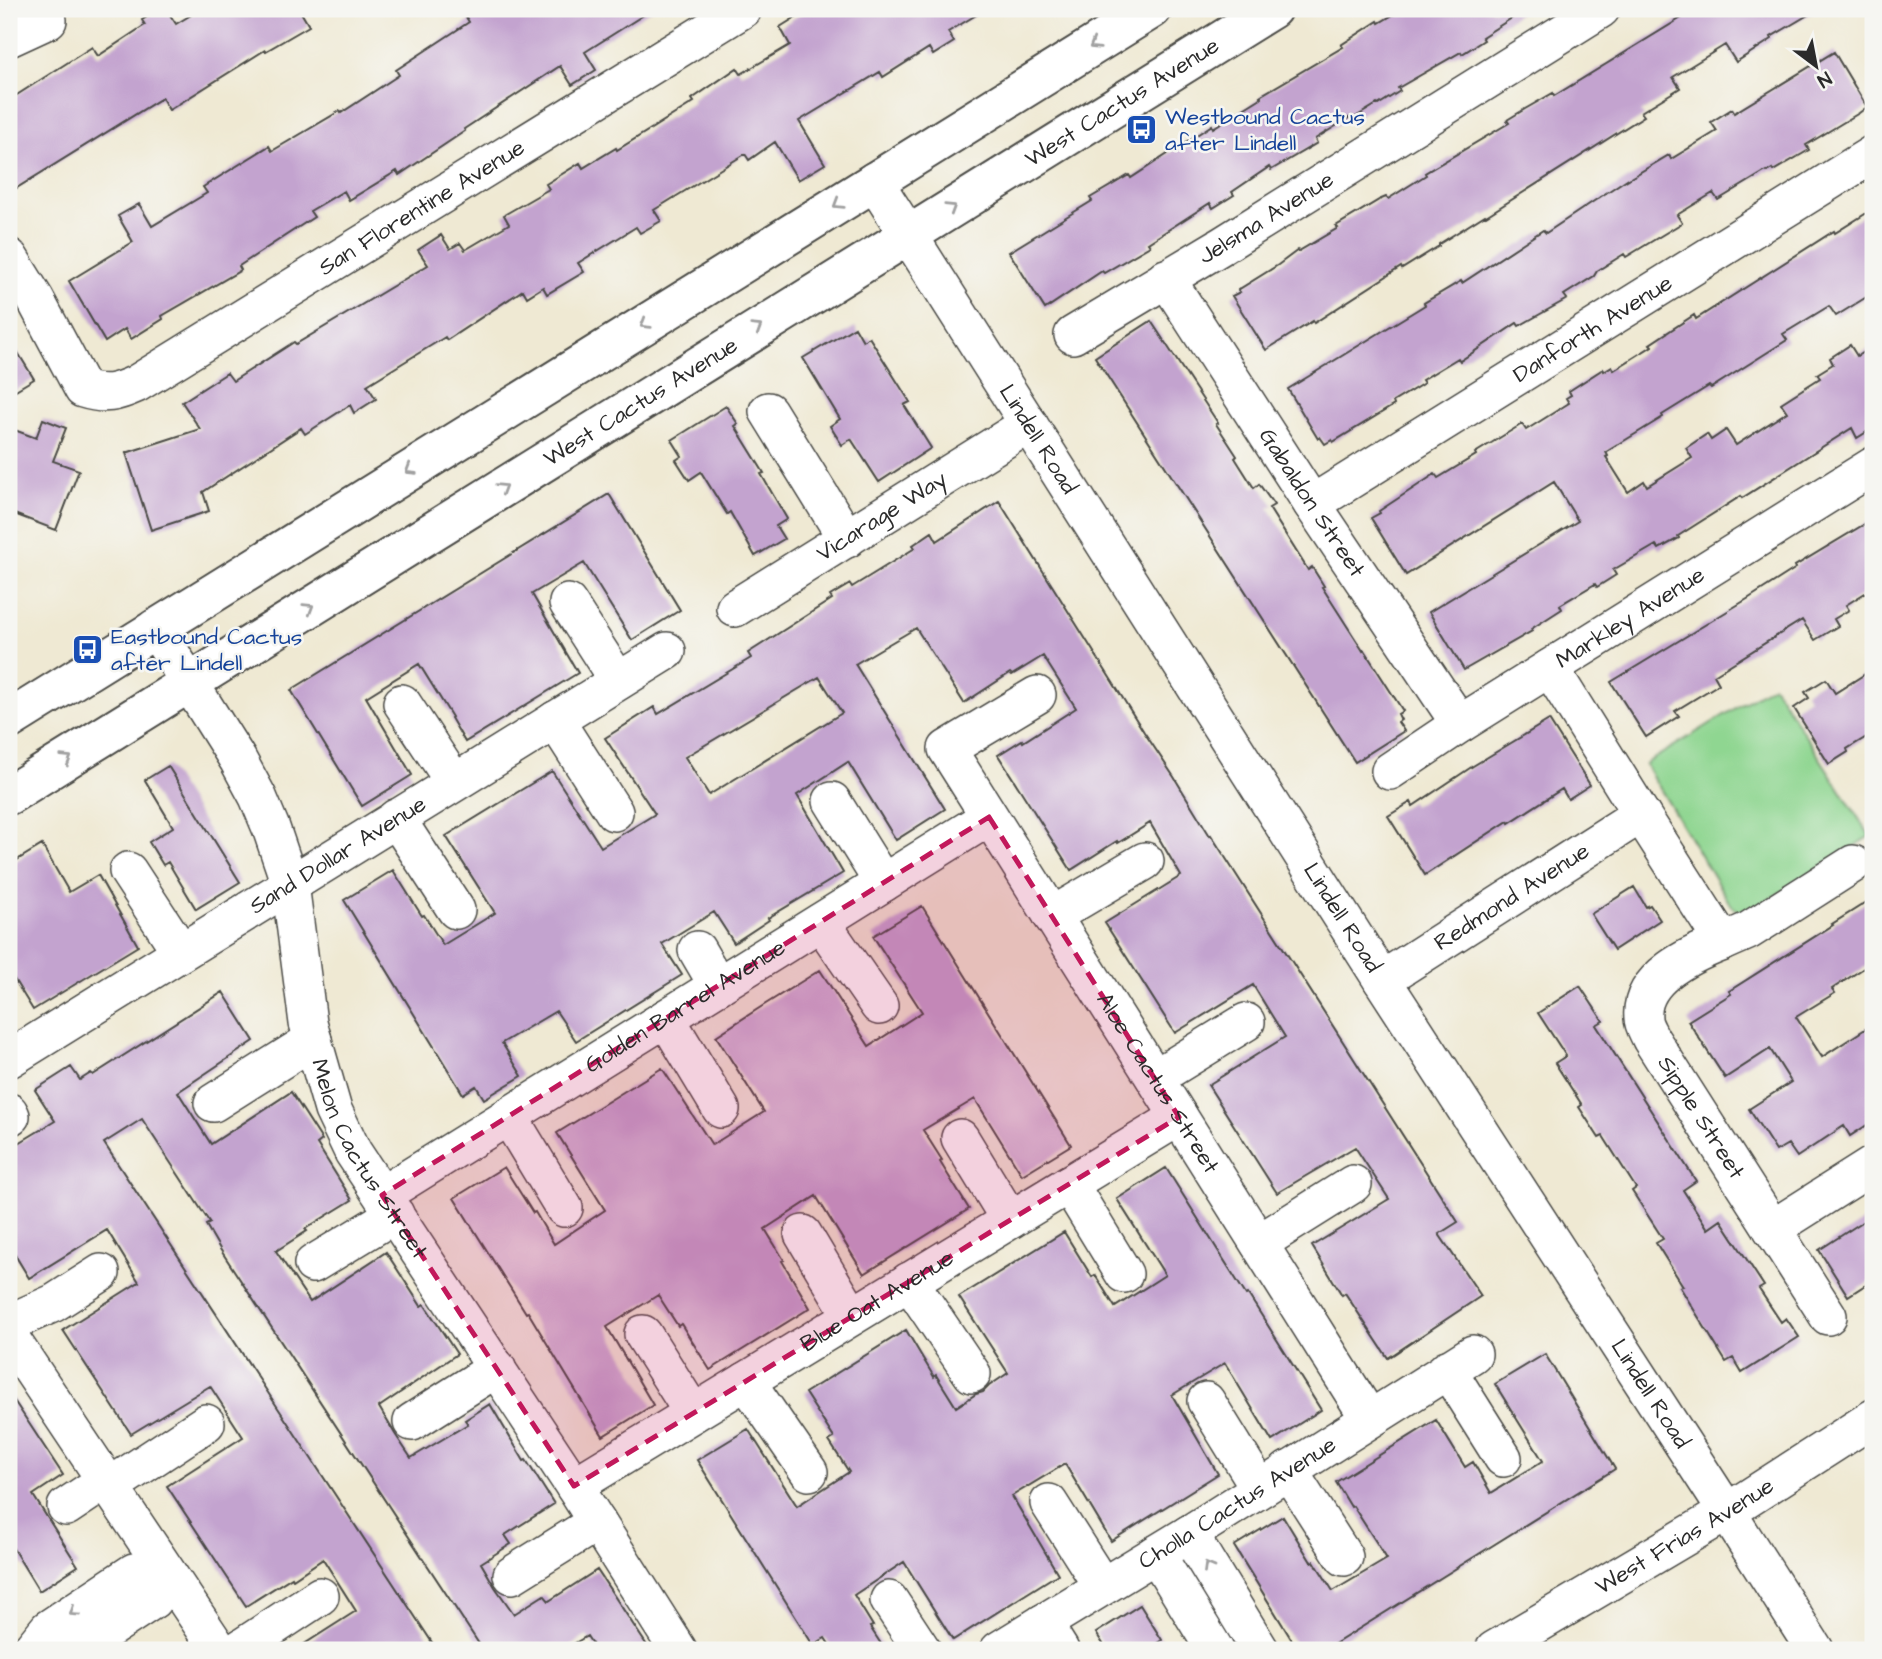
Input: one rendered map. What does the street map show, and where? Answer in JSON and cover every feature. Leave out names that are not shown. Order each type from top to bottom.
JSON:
[{"type":"main road","points":[[9,720],[1152,9]]},
{"type":"main road","name":"West Cactus Avenue","points":[[9,795],[1272,9]]},
{"type":"street","name":"San Florentine Avenue","points":[[9,257],[35,299],[83,389],[97,393],[115,393],[136,384],[743,9]]},
{"type":"street","name":"Jelsma Avenue","points":[[1073,335],[1223,245],[1601,9]]},
{"type":"street","points":[[9,38],[47,20]]},
{"type":"street","name":"Danforth Avenue","points":[[1312,504],[1873,154]]},
{"type":"street","name":"Lindell Road","points":[[874,181],[1382,979],[1815,1650]]},
{"type":"street","name":"Gabaldon Street","points":[[1166,278],[1312,504],[1460,724]]},
{"type":"street","points":[[768,411],[847,539]]},
{"type":"street","name":"Vicarage Way","points":[[735,608],[1029,424]]},
{"type":"street","name":"Markley Avenue","points":[[1390,771],[1460,724],[1873,467]]},
{"type":"street","points":[[568,603],[618,681]]},
{"type":"street","name":"Melon Cactus Street","points":[[155,628],[238,760],[271,828],[290,884],[302,982],[313,1041],[332,1110],[353,1152],[497,1368],[678,1650]]},
{"type":"street","name":"Sand Dollar Avenue","points":[[13,1048],[181,952],[667,651]]},
{"type":"street","points":[[1550,668],[1723,942]]},
{"type":"street","name":"Aloe Cactus Street","points":[[1037,695],[947,749],[1369,1418]]},
{"type":"street","points":[[402,704],[454,782]]},
{"type":"street","points":[[555,720],[614,812]]},
{"type":"street","points":[[832,801],[883,883]]},
{"type":"street","name":"Redmond Avenue","points":[[1382,979],[1640,814]]},
{"type":"street","name":"Golden Barrel Avenue","points":[[313,1264],[509,1116],[989,817]]},
{"type":"street","points":[[396,818],[456,910]]},
{"type":"street","points":[[1052,916],[1145,861]]},
{"type":"street","name":"Sipple Street","points":[[1828,1316],[1651,1039],[1643,1021],[1643,1003],[1664,974],[1697,952],[1748,931],[1853,864]]},
{"type":"street","points":[[128,871],[181,952]]},
{"type":"street","points":[[821,922],[879,1006]]},
{"type":"street","points":[[697,950],[718,986]]},
{"type":"street","points":[[666,1018],[721,1109]]},
{"type":"street","points":[[1155,1078],[1246,1022]]},
{"type":"street","points":[[213,1103],[313,1041]]},
{"type":"street","points":[[509,1116],[564,1209]]},
{"type":"street","name":"Blue Oat Avenue","points":[[574,1486],[1179,1117]]},
{"type":"street","points":[[960,1138],[1010,1220]]},
{"type":"street","points":[[1772,1228],[1873,1165]]},
{"type":"street","points":[[1069,1184],[1125,1274]]},
{"type":"street","points":[[1259,1243],[1353,1184]]},
{"type":"street","points":[[803,1234],[852,1316]]},
{"type":"street","points":[[9,1323],[54,1303],[101,1273]]},
{"type":"street","points":[[909,1281],[972,1374]]},
{"type":"street","points":[[643,1334],[693,1413]]},
{"type":"street","points":[[9,1336],[219,1650]]},
{"type":"street","name":"Cholla Cactus Avenue","points":[[999,1650],[1052,1637],[1102,1586],[1460,1362],[1503,1458]]},
{"type":"street","points":[[412,1422],[497,1368]]},
{"type":"street","points":[[746,1381],[809,1472]]},
{"type":"street","points":[[1206,1401],[1344,1557]]},
{"type":"street","name":"West Frias Avenue","points":[[1494,1650],[1727,1512],[1873,1418]]},
{"type":"street","points":[[65,1507],[206,1423]]},
{"type":"street","points":[[1049,1503],[1102,1586]]},
{"type":"street","points":[[512,1575],[597,1522]]},
{"type":"street","points":[[1189,1534],[1260,1650]]},
{"type":"street","points":[[1156,1554],[1215,1650]]},
{"type":"street","points":[[31,1650],[48,1629],[134,1572],[163,1569]]},
{"type":"street","points":[[77,1650],[153,1600],[163,1569]]},
{"type":"street","points":[[238,1650],[320,1596]]},
{"type":"street","points":[[889,1600],[922,1650]]},
{"type":"highlighted area","points":[[989,817],[1179,1117],[574,1486],[382,1195]]},
{"type":"green space","points":[[1773,685],[1870,836],[1751,911],[1742,912],[1730,904],[1645,764]]},
{"type":"building","points":[[160,9],[166,9],[176,24],[201,9],[299,9],[309,26],[169,110],[162,98],[15,189],[9,178],[9,100],[92,47],[98,56],[145,25],[142,20]]},
{"type":"building","points":[[461,9],[653,9],[585,52],[596,70],[572,85],[560,66],[399,175],[397,171],[349,200],[344,191],[310,211],[314,217],[239,266],[241,270],[162,316],[163,319],[131,339],[125,329],[105,342],[69,281],[133,242],[118,216],[139,204],[152,226],[207,193],[203,187],[269,146],[272,151],[340,111],[341,113],[399,75],[396,70],[469,22]]},
{"type":"building","points":[[809,9],[986,9],[948,32],[954,42],[933,55],[929,48],[883,77],[880,72],[799,121],[825,164],[798,180],[775,142],[749,160],[745,154],[654,210],[661,221],[640,233],[636,227],[578,263],[584,272],[547,294],[543,287],[527,297],[523,290],[447,340],[445,337],[367,385],[376,399],[354,413],[350,405],[305,434],[301,428],[203,492],[209,511],[151,530],[126,453],[200,429],[182,402],[227,373],[233,381],[294,342],[296,344],[428,265],[418,250],[441,235],[450,249],[460,243],[465,250],[509,224],[504,215],[549,189],[546,184],[580,163],[583,168],[616,148],[617,150],[694,102],[692,99],[737,68],[741,74],[790,45],[780,27]]},
{"type":"building","points":[[1403,9],[1526,9],[1482,37],[1484,40],[1462,54],[1461,52],[1398,88],[1400,91],[1378,105],[1354,118],[1352,116],[1315,139],[1317,143],[1271,170],[1269,167],[1213,208],[1210,203],[1148,243],[1150,246],[1104,273],[1102,271],[1045,309],[1009,252],[1092,201],[1090,198],[1129,175],[1131,178],[1212,125],[1213,128],[1261,98],[1260,96],[1343,47],[1341,45],[1378,21],[1379,23]]},
{"type":"building","points":[[1696,9],[1818,9],[1736,62],[1725,45],[1673,77],[1680,88],[1641,112],[1644,116],[1402,269],[1401,267],[1314,323],[1313,321],[1266,350],[1232,296],[1240,292],[1238,290],[1298,250],[1338,228],[1336,226],[1379,200],[1386,197],[1388,199],[1426,175],[1425,173],[1509,123],[1507,120],[1553,93],[1554,96]]},
{"type":"building","points":[[1834,52],[1867,107],[1859,113],[1806,145],[1809,150],[1773,171],[1766,171],[1718,200],[1713,193],[1677,215],[1682,223],[1597,271],[1594,276],[1564,295],[1567,299],[1519,326],[1517,323],[1460,361],[1458,358],[1422,380],[1424,383],[1393,402],[1394,405],[1333,442],[1332,440],[1325,444],[1320,437],[1318,439],[1288,389],[1425,305],[1424,303],[1461,281],[1462,283],[1543,230],[1546,233],[1627,179],[1669,155],[1671,159],[1717,131],[1711,122],[1732,109],[1734,113]]},
{"type":"building","points":[[1873,209],[1873,293],[1836,316],[1829,306],[1783,334],[1787,340],[1662,415],[1663,417],[1606,452],[1606,457],[1628,492],[1644,481],[1647,486],[1692,458],[1686,448],[1707,434],[1711,440],[1726,430],[1736,445],[1787,412],[1781,403],[1820,378],[1817,374],[1833,364],[1830,358],[1850,345],[1857,356],[1873,346],[1873,428],[1857,438],[1852,428],[1678,536],[1679,538],[1659,549],[1656,545],[1613,570],[1616,575],[1560,605],[1562,609],[1531,629],[1532,631],[1464,670],[1429,612],[1578,521],[1554,482],[1406,575],[1371,518],[1435,474],[1438,478],[1522,424],[1526,430],[1569,403],[1566,398],[1571,395],[1569,391],[1603,369],[1604,371],[1612,366],[1614,370],[1694,315],[1696,319]]},
{"type":"building","points":[[1151,321],[1218,423],[1216,424],[1254,488],[1259,484],[1274,505],[1269,508],[1308,570],[1312,567],[1324,586],[1322,587],[1403,711],[1398,714],[1401,720],[1398,722],[1404,731],[1355,762],[1095,357]]},
{"type":"building","points":[[855,327],[863,341],[869,337],[910,402],[904,405],[931,448],[879,482],[851,439],[842,445],[830,426],[840,419],[803,358]]},
{"type":"building","points":[[9,338],[34,379],[9,394]]},
{"type":"building","points":[[726,406],[787,519],[776,526],[784,539],[755,556],[730,512],[727,514],[701,472],[689,480],[676,460],[682,456],[672,440]]},
{"type":"building","points":[[43,419],[66,428],[53,461],[79,470],[56,530],[9,512],[9,428],[36,438]]},
{"type":"building","points":[[609,494],[680,610],[632,640],[584,563],[532,594],[578,673],[465,742],[419,664],[366,697],[412,775],[362,806],[291,690]]},
{"type":"building","points":[[999,501],[1458,1222],[1439,1234],[1481,1296],[1388,1358],[1345,1293],[1342,1295],[1312,1246],[1389,1199],[1355,1147],[1277,1193],[1208,1085],[1285,1037],[1253,985],[1175,1033],[1105,923],[1181,876],[1150,823],[1071,870],[998,755],[1076,708],[1043,656],[1012,675],[1010,673],[964,703],[916,628],[855,664],[945,809],[896,840],[848,762],[797,795],[843,873],[768,918],[769,920],[734,943],[714,912],[662,944],[682,975],[576,1041],[556,1011],[502,1043],[522,1076],[484,1099],[476,1086],[463,1094],[344,900],[393,870],[443,945],[495,913],[446,836],[552,771],[601,847],[655,814],[605,738],[654,707],[658,714],[751,658],[748,653],[832,599],[830,596],[850,584],[852,587],[915,548],[913,545],[932,532],[937,541]],"holes":[[[819,677],[842,713],[709,795],[685,757]]]},
{"type":"building","points":[[1873,519],[1873,588],[1846,605],[1849,610],[1834,619],[1838,626],[1815,640],[1802,620],[1714,675],[1719,684],[1675,711],[1679,716],[1646,737],[1611,682]]},
{"type":"building","points":[[1873,669],[1873,733],[1829,764],[1794,708],[1809,698],[1805,692],[1826,679],[1835,693]]},
{"type":"building","points":[[1549,720],[1590,785],[1568,799],[1562,789],[1425,875],[1388,816],[1411,802],[1413,806]]},
{"type":"building","points":[[168,766],[240,882],[196,909],[168,862],[163,865],[149,842],[173,827],[145,780]]},
{"type":"building","points":[[42,845],[69,892],[98,875],[138,946],[33,1010],[9,971],[9,865]]},
{"type":"building","points":[[1634,887],[1646,907],[1650,905],[1660,920],[1614,950],[1591,914]]},
{"type":"building","points":[[1873,898],[1873,962],[1832,989],[1835,993],[1796,1017],[1822,1057],[1873,1024],[1873,1121],[1850,1136],[1844,1126],[1797,1157],[1788,1144],[1776,1151],[1749,1109],[1791,1082],[1770,1049],[1725,1078],[1688,1021],[1731,994],[1729,991]]},
{"type":"building","points":[[922,906],[1071,1145],[1022,1175],[975,1099],[923,1130],[969,1209],[864,1274],[816,1196],[765,1229],[810,1308],[710,1370],[681,1324],[678,1326],[658,1295],[607,1327],[653,1405],[603,1436],[528,1312],[526,1313],[454,1198],[504,1167],[554,1244],[605,1210],[557,1133],[662,1068],[712,1145],[764,1112],[716,1036],[764,1005],[820,970],[869,1046],[922,1012],[873,936]]},
{"type":"building","points":[[1580,986],[1603,1021],[1596,1025],[1696,1181],[1683,1190],[1708,1229],[1721,1220],[1764,1286],[1759,1289],[1781,1322],[1786,1318],[1799,1337],[1742,1373],[1733,1358],[1726,1362],[1680,1287],[1683,1286],[1656,1243],[1663,1239],[1632,1191],[1636,1188],[1603,1136],[1599,1138],[1555,1063],[1566,1056],[1538,1013]]},
{"type":"building","points":[[223,992],[254,1041],[178,1092],[211,1144],[291,1092],[322,1140],[317,1144],[352,1200],[305,1229],[307,1231],[276,1251],[310,1302],[386,1252],[421,1306],[424,1304],[457,1354],[379,1407],[411,1458],[468,1424],[465,1420],[490,1404],[554,1504],[505,1535],[511,1544],[481,1563],[495,1587],[514,1614],[544,1595],[549,1601],[597,1570],[650,1650],[596,1650],[587,1636],[563,1650],[483,1650],[220,1249],[206,1225],[210,1223],[142,1119],[104,1143],[437,1650],[295,1650],[356,1611],[323,1559],[246,1606],[167,1486],[243,1437],[210,1386],[131,1434],[63,1330],[139,1282],[107,1230],[29,1278],[9,1245],[9,1149],[55,1121],[35,1090],[71,1067],[80,1080],[91,1073],[93,1075]]},
{"type":"building","points":[[1166,1168],[1321,1410],[1272,1441],[1225,1363],[1172,1395],[1218,1474],[1111,1541],[1065,1464],[1012,1496],[1058,1574],[953,1640],[904,1562],[854,1595],[885,1650],[833,1650],[825,1638],[813,1645],[697,1460],[748,1429],[797,1506],[849,1472],[829,1441],[834,1438],[805,1393],[906,1330],[934,1377],[936,1375],[956,1407],[983,1392],[1008,1373],[959,1297],[1064,1232],[1092,1277],[1095,1275],[1115,1307],[1165,1275],[1117,1199]]},
{"type":"building","points":[[1873,1215],[1873,1280],[1848,1296],[1819,1250]]},
{"type":"building","points":[[1545,1354],[1615,1469],[1325,1650],[1298,1650],[1234,1546],[1283,1516],[1311,1562],[1314,1561],[1333,1591],[1387,1559],[1336,1482],[1436,1420],[1465,1467],[1473,1462],[1491,1493],[1543,1461],[1495,1384]]},
{"type":"building","points":[[9,1393],[63,1475],[33,1495],[78,1566],[39,1591],[9,1542]]},
{"type":"building","points":[[1140,1605],[1162,1640],[1146,1650],[1107,1650],[1096,1633]]},
{"type":"place","name":"Westbound Cactus after Lindell","points":[[1142,130]]},
{"type":"place","name":"Eastbound Cactus after Lindell","points":[[88,650]]}]
